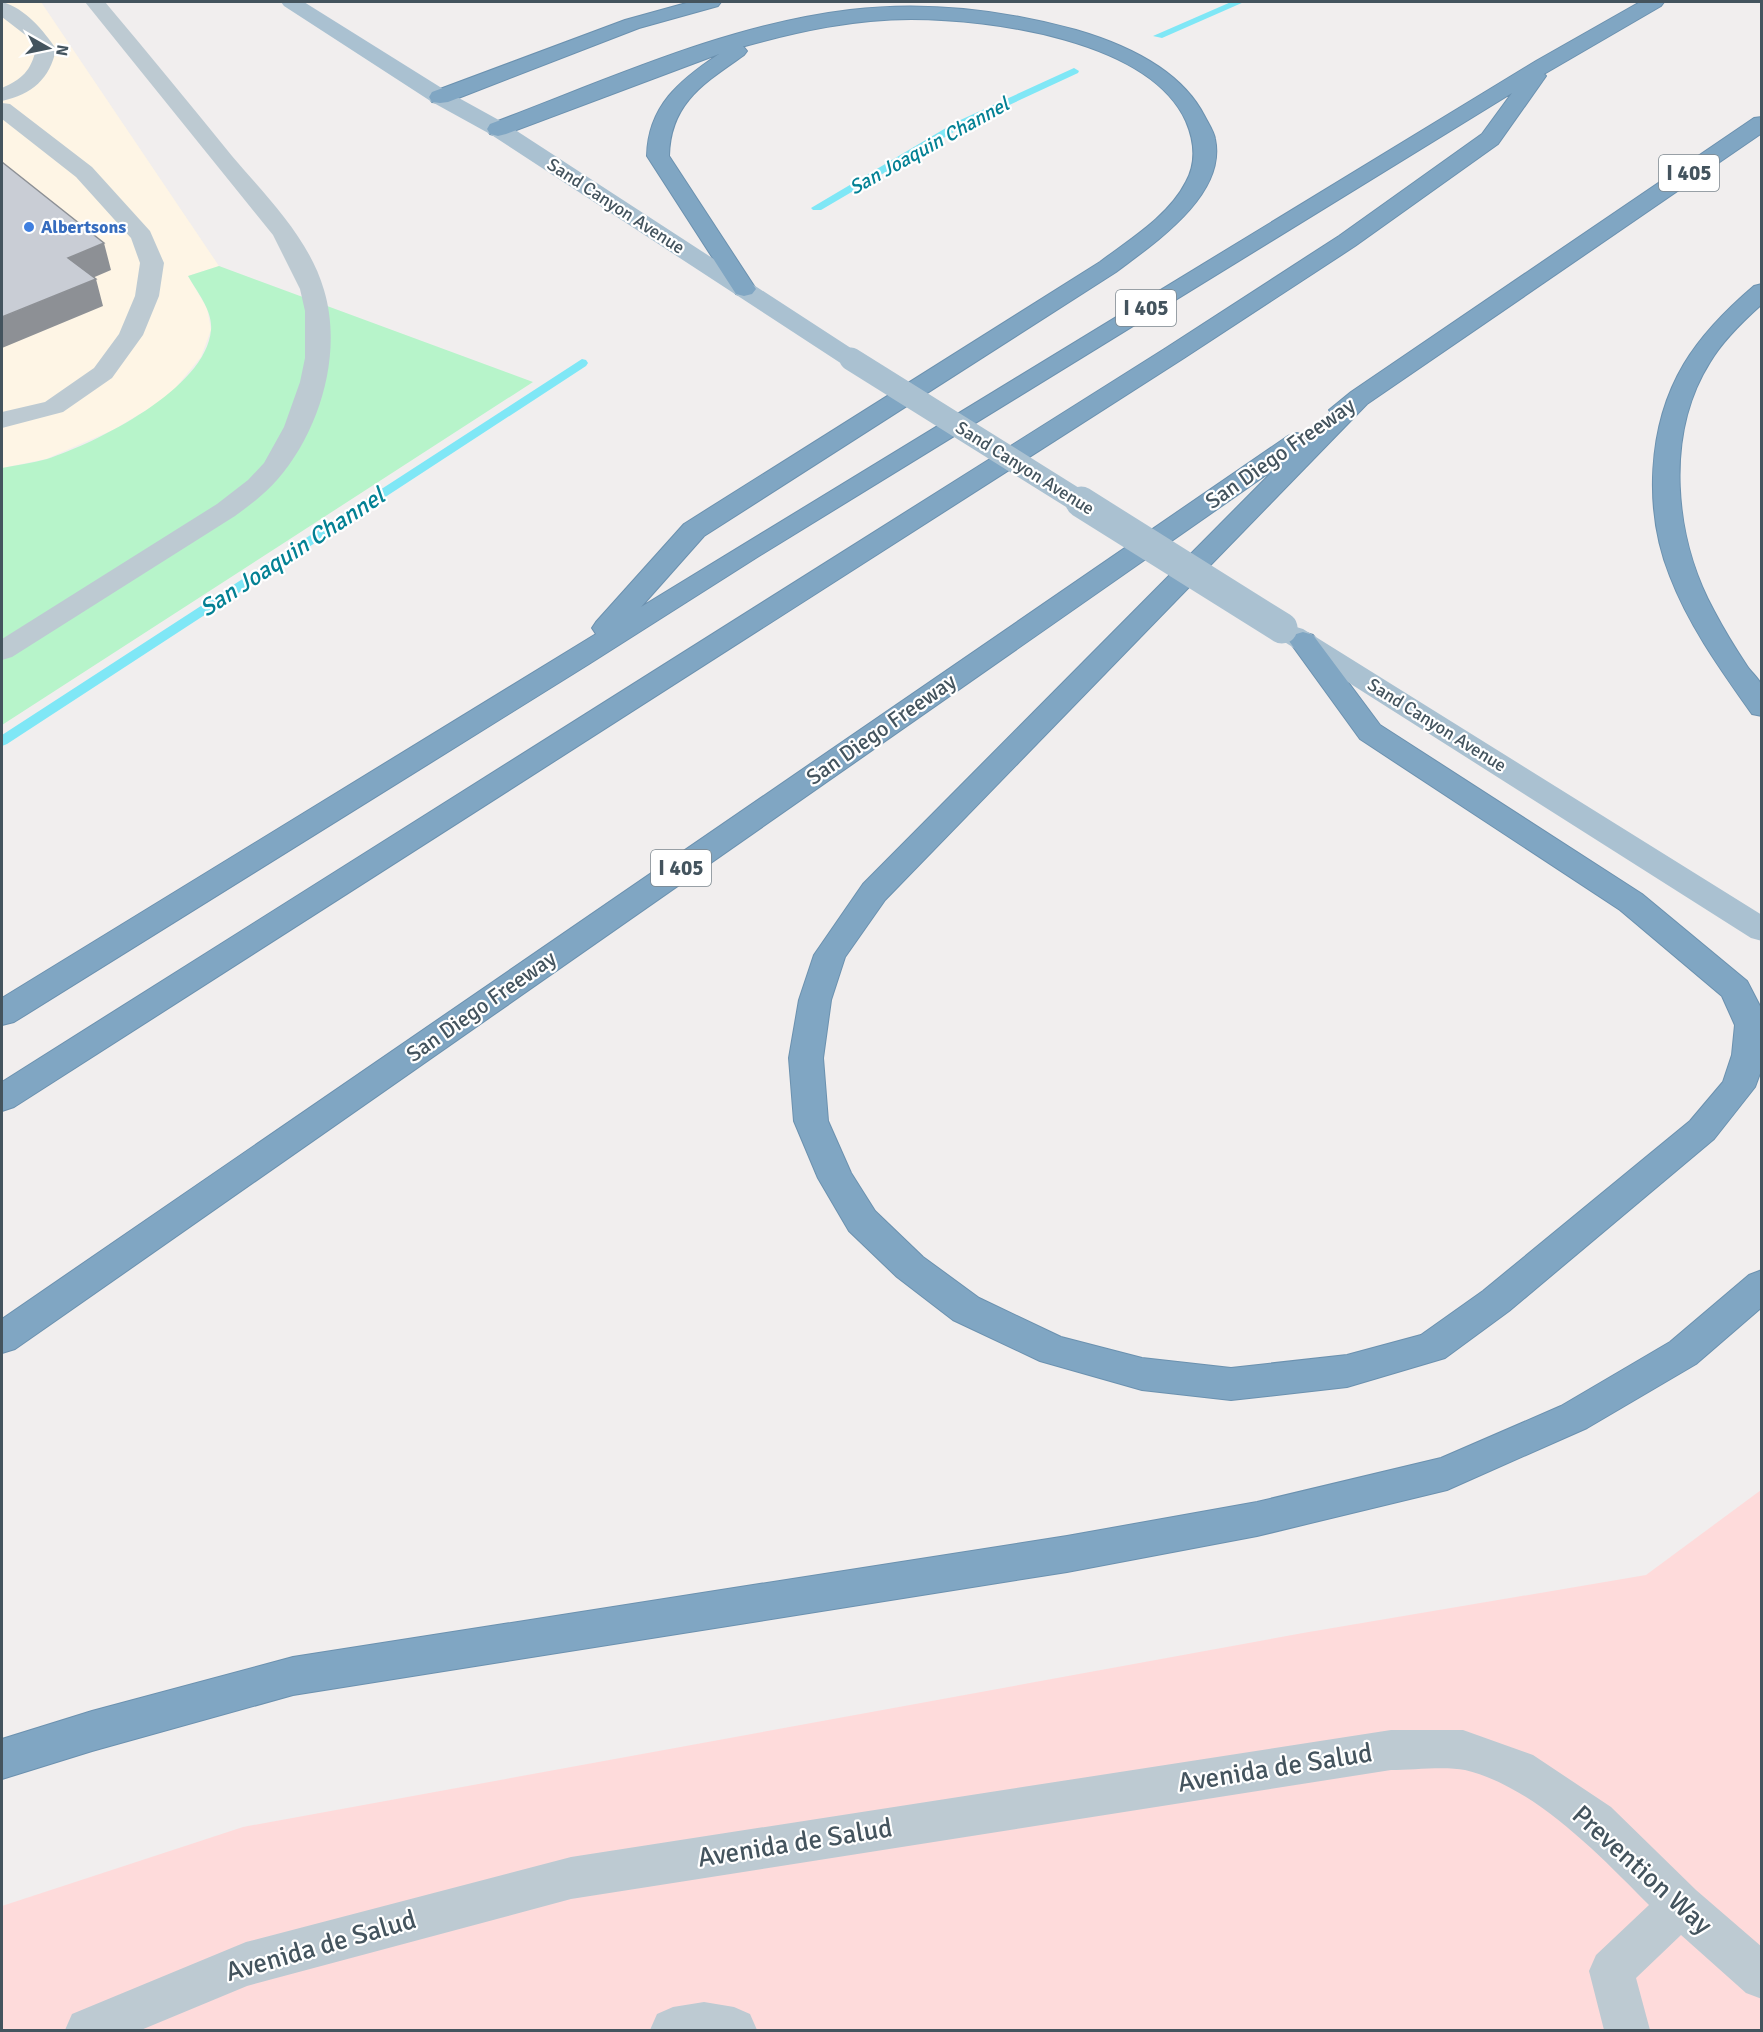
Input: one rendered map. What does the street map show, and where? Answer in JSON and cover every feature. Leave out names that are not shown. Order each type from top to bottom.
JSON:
[{"type":"highway","points":[[440,97],[632,24],[711,2]]},
{"type":"highway","name":"I 405","points":[[2,1013],[579,658],[759,544],[1544,65],[1654,2]]},
{"type":"highway","points":[[498,129],[722,45],[821,21],[885,13],[928,14],[1022,22],[1084,39],[1136,60],[1174,89],[1204,130],[1206,161],[1190,197],[1164,224],[1108,267],[693,530],[579,658]]},
{"type":"highway","points":[[744,289],[658,156],[656,141],[664,116],[675,99],[711,69],[759,36]]},
{"type":"highway","points":[[2,1098],[1347,241],[1490,139],[1544,65]]},
{"type":"highway","name":"San Diego Freeway","points":[[2,1338],[1360,397],[1761,123]]},
{"type":"highway","points":[[1761,291],[1732,318],[1697,363],[1677,410],[1665,456],[1664,500],[1671,537],[1683,578],[1720,651],[1761,707]]},
{"type":"highway","points":[[1292,635],[1370,732],[1631,902],[1735,989],[1752,1025],[1749,1055],[1738,1087],[1702,1130],[1496,1301],[1432,1347],[1347,1371],[1231,1384],[1142,1374],[1053,1350],[966,1309],[910,1267],[862,1221],[836,1178],[811,1120],[806,1058],[815,1000],[831,955],[874,892],[1360,397]]},
{"type":"highway","points":[[2,1759],[92,1731],[294,1676],[1067,1554],[1257,1519],[1447,1473],[1574,1417],[1683,1353],[1761,1285]]},
{"type":"main road","name":"Sand Canyon Avenue","points":[[291,2],[440,97],[498,129],[851,359],[1761,930]]},
{"type":"street","points":[[2,651],[226,510],[252,490],[274,467],[302,416],[317,361],[319,326],[312,290],[283,232],[95,2]]},
{"type":"street","points":[[2,8],[35,33],[46,49],[43,66],[33,81],[2,95]]},
{"type":"street","points":[[2,109],[84,172],[142,236],[152,263],[147,296],[131,335],[103,373],[54,407],[2,420]]},
{"type":"street","name":"Avenida de Salud","points":[[88,2031],[246,1964],[571,1878],[1390,1750],[1463,1750],[1518,1769]]},
{"type":"street","name":"Prevention Way","points":[[1518,1769],[1596,1822],[1680,1905],[1761,1977]]},
{"type":"street","points":[[1627,2031],[1612,1971],[1680,1905]]},
{"type":"street","points":[[673,2031],[704,2025],[734,2031]]},
{"type":"shaded area","points":[[2,2],[41,2],[219,266],[188,276],[207,308],[211,330],[201,357],[168,397],[113,430],[46,459],[2,468]]},
{"type":"shaded area","points":[[1761,1490],[1761,2030],[2,2030],[2,1906],[243,1827],[1303,1633],[1646,1575]]},
{"type":"green space","points":[[219,266],[533,382],[2,725],[2,468],[47,459],[93,440],[146,411],[170,393],[190,373],[205,352],[211,330],[210,316],[188,276]]},
{"type":"building","name":"Albertsons","points":[[2,162],[104,243],[68,258],[96,279],[2,317]]},
{"type":"waterway","name":"San Joaquin Channel","points":[[1158,36],[1239,2]]},
{"type":"waterway","name":"San Joaquin Channel","points":[[817,208],[960,124],[1074,71]]},
{"type":"waterway","name":"San Joaquin Channel","points":[[2,741],[582,363]]},
{"type":"place","name":"Albertsons","points":[[29,227]]}]
